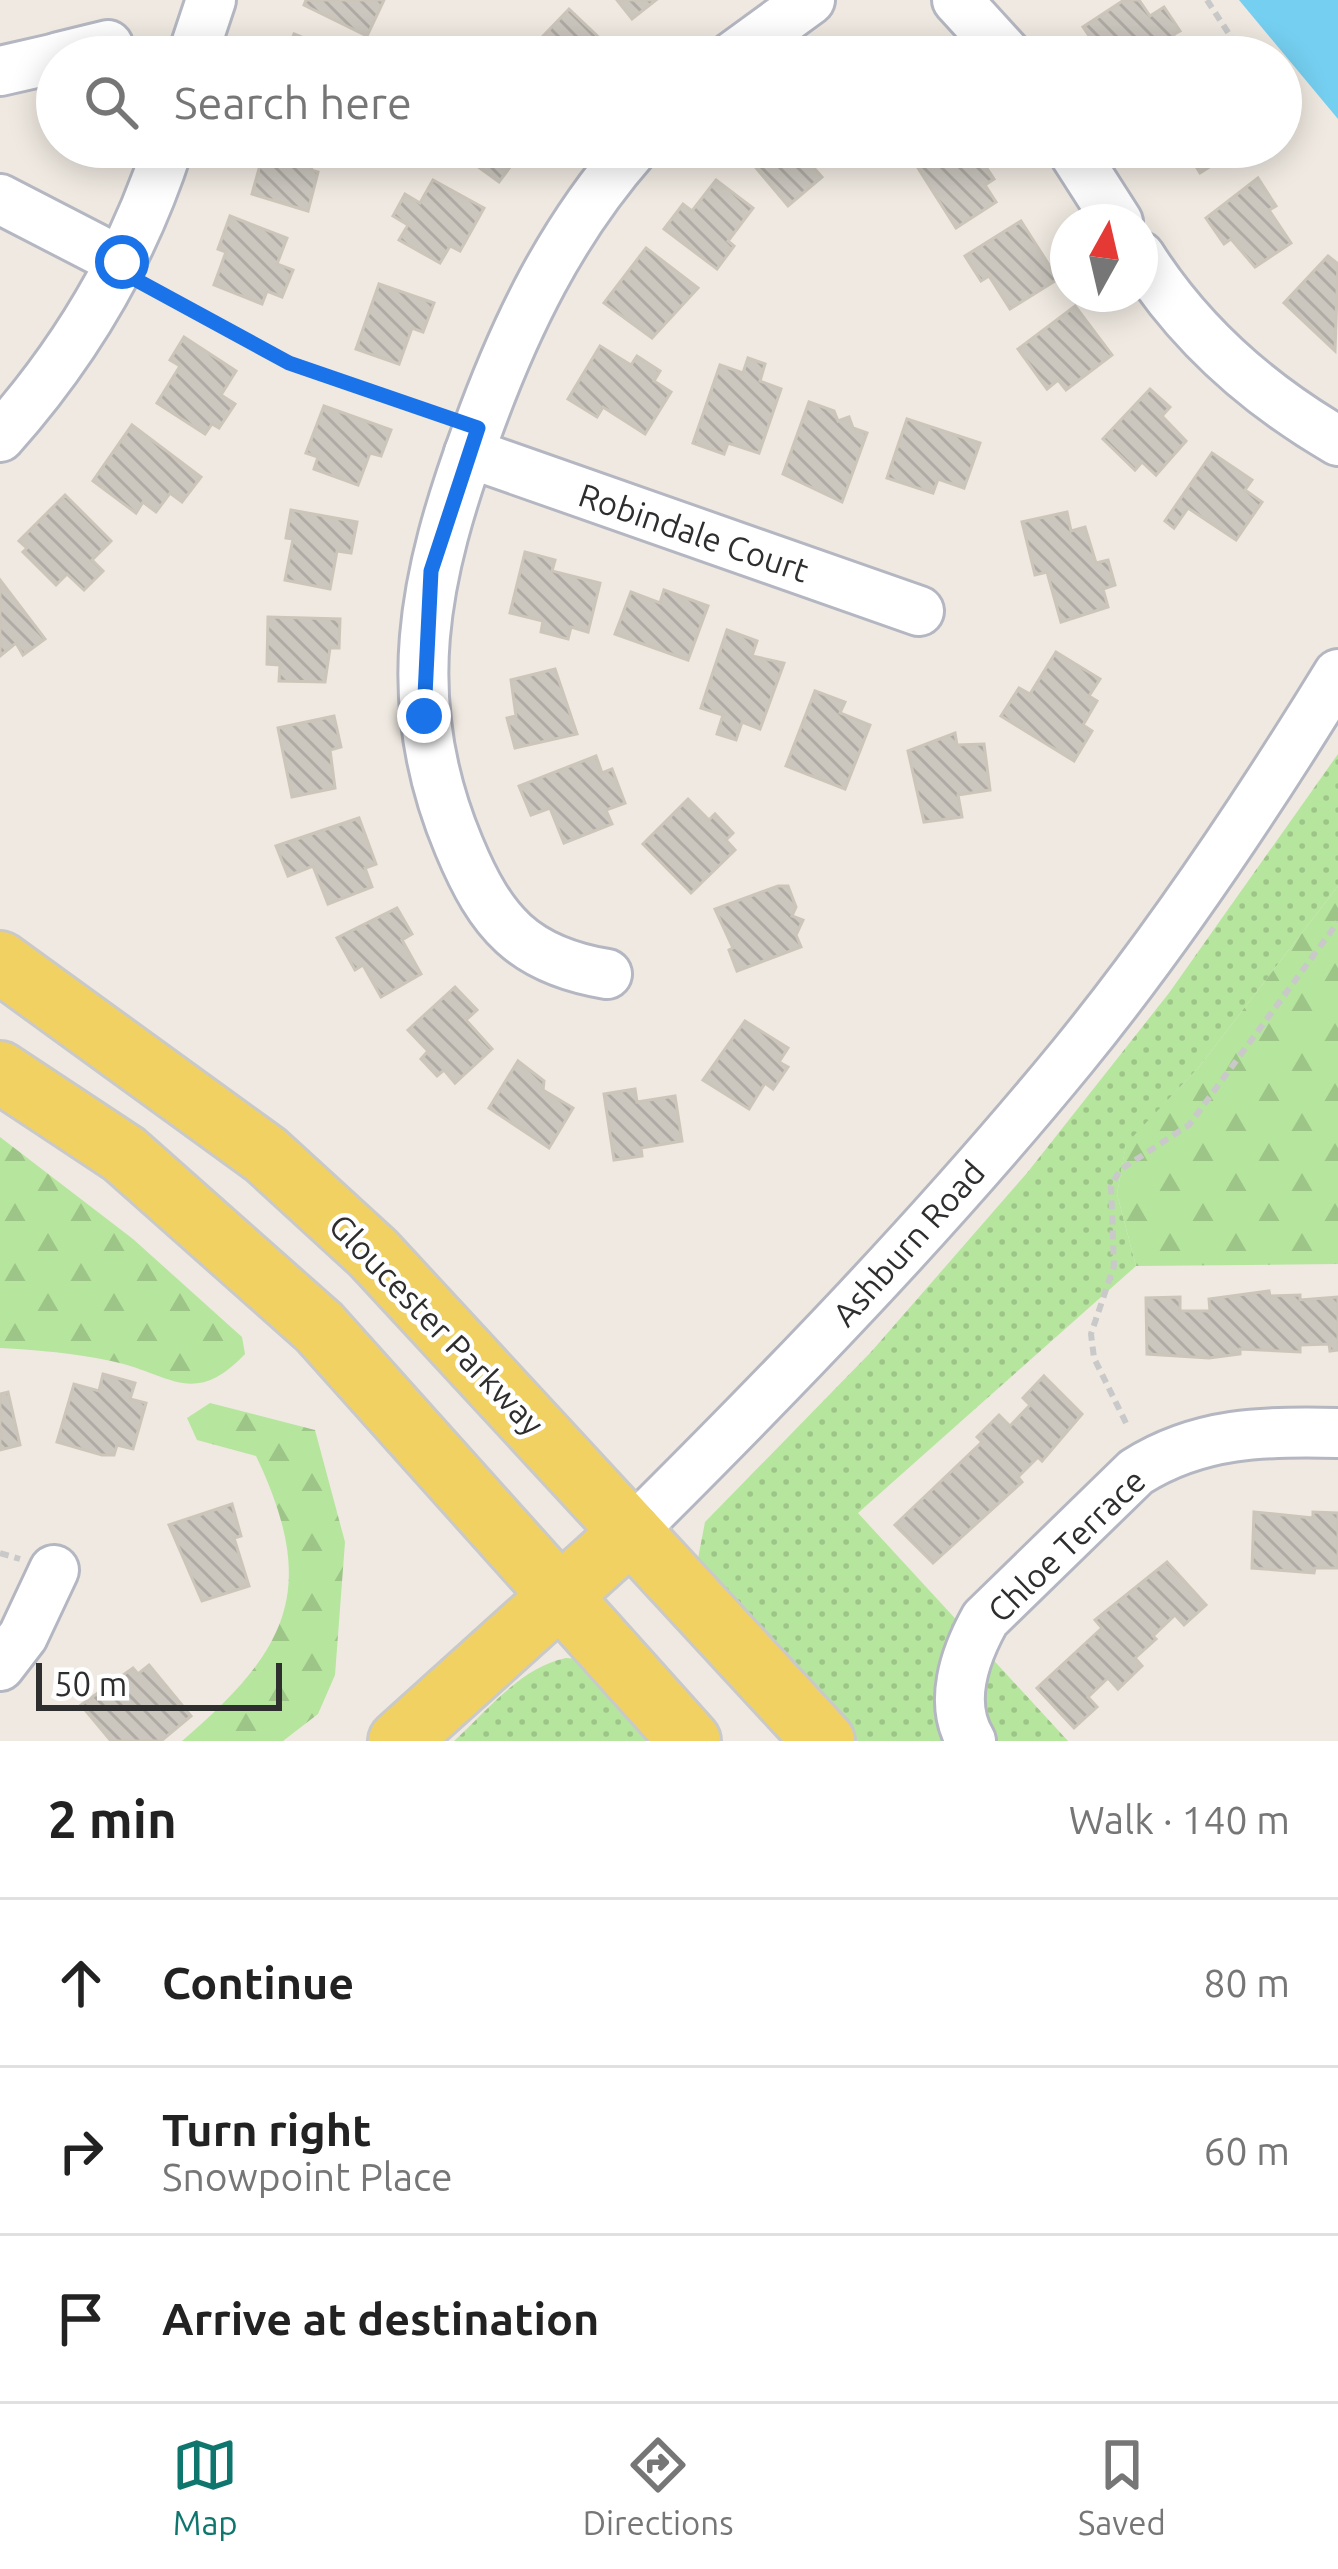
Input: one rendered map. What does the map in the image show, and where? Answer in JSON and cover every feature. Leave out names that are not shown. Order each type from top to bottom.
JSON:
[{"type":"main road","name":"Gloucester Parkway","points":[[0,962],[266,1155],[374,1253],[824,1741]]},
{"type":"main road","points":[[0,1072],[124,1154],[319,1327],[690,1741]]},
{"type":"main road","name":"Ashburn Road","points":[[399,1741],[631,1532]]},
{"type":"street","points":[[199,36],[211,0]]},
{"type":"street","points":[[761,36],[810,0]]},
{"type":"street","points":[[957,0],[990,36]]},
{"type":"street","points":[[0,71],[36,62]]},
{"type":"street","points":[[0,436],[77,339],[120,266],[160,168]]},
{"type":"street","points":[[607,974],[537,955],[501,925],[464,859],[438,788],[424,716],[425,605],[439,539],[530,299],[568,234],[619,168]]},
{"type":"street","points":[[1083,168],[1106,204]]},
{"type":"street","points":[[0,200],[120,266]]},
{"type":"street","points":[[1158,279],[1211,345],[1254,385],[1338,441]]},
{"type":"street","name":"Robindale Court","points":[[473,440],[919,611]]},
{"type":"street","name":"Ashburn Road","points":[[631,1532],[836,1324],[1074,1054],[1265,793],[1338,674]]},
{"type":"street","name":"Chloe Terrace","points":[[971,1741],[964,1729],[960,1694],[969,1648],[985,1619],[1136,1472],[1163,1455],[1227,1435],[1338,1433]]},
{"type":"street","points":[[0,1666],[23,1636],[54,1570]]},
{"type":"path","points":[[1208,0],[1227,36]]},
{"type":"path","points":[[120,266],[272,355],[473,440]]},
{"type":"path","points":[[1126,1423],[1094,1358],[1091,1334],[1114,1266],[1111,1186],[1120,1170],[1189,1125],[1338,922]]},
{"type":"green space","points":[[1338,754],[1338,886],[1199,1067],[1126,1145],[1117,1194],[1136,1266],[858,1513],[1068,1741],[848,1741],[696,1569],[705,1522],[871,1352],[1027,1173],[1169,993]]},
{"type":"green space","points":[[1338,886],[1338,1264],[1136,1266],[1117,1194],[1126,1144],[1199,1067]]},
{"type":"green space","points":[[0,1137],[133,1239],[242,1337],[245,1354],[227,1371],[195,1384],[97,1358],[0,1348]]},
{"type":"green space","points":[[210,1403],[315,1430],[345,1542],[335,1675],[318,1714],[283,1741],[182,1741],[247,1677],[269,1646],[283,1615],[289,1581],[276,1503],[256,1456],[197,1440],[187,1418]]},
{"type":"green space","points":[[566,1658],[580,1659],[661,1741],[454,1741],[519,1680]]},
{"type":"water","points":[[1239,0],[1338,0],[1338,119],[1302,76],[1302,36],[1269,36]]},
{"type":"building","points":[[306,0],[384,0],[367,36],[304,5]]},
{"type":"building","points":[[617,0],[656,0],[632,19]]},
{"type":"building","points":[[1124,0],[1139,0],[1150,16],[1164,7],[1180,31],[1174,36],[1089,36],[1083,27]]},
{"type":"building","points":[[569,9],[597,36],[543,36]]},
{"type":"building","points":[[259,168],[318,172],[308,211],[252,194]]},
{"type":"building","points":[[480,168],[509,168],[499,182]]},
{"type":"building","points":[[756,168],[814,168],[822,177],[788,206]]},
{"type":"building","points":[[918,168],[987,168],[994,179],[985,185],[996,202],[956,228]]},
{"type":"building","points":[[1258,178],[1276,206],[1269,210],[1291,243],[1255,267],[1231,239],[1224,244],[1206,218]]},
{"type":"building","points":[[433,180],[484,208],[460,251],[450,246],[440,263],[399,240],[408,225],[393,216],[405,194],[420,203]]},
{"type":"building","points":[[716,180],[753,208],[728,241],[734,246],[717,269],[664,229],[683,204],[692,211]]},
{"type":"building","points":[[230,216],[287,238],[277,264],[293,270],[282,297],[267,291],[262,304],[214,285],[226,252],[218,249]]},
{"type":"building","points":[[1021,221],[1050,266],[1050,284],[1010,309],[989,276],[981,281],[965,256]]},
{"type":"building","points":[[646,248],[698,288],[652,338],[604,303]]},
{"type":"building","points":[[1328,256],[1338,264],[1335,351],[1284,303]]},
{"type":"building","points":[[379,284],[434,303],[423,332],[412,328],[399,364],[356,349]]},
{"type":"building","points":[[1067,312],[1080,312],[1112,355],[1066,390],[1058,380],[1047,389],[1018,349]]},
{"type":"building","points":[[184,337],[236,371],[221,395],[235,404],[219,428],[212,424],[205,434],[157,403],[180,366],[170,360]]},
{"type":"building","points":[[600,346],[631,365],[637,356],[660,371],[654,381],[671,392],[645,434],[603,407],[597,417],[568,399]]},
{"type":"building","points":[[748,358],[765,364],[760,381],[781,389],[759,453],[728,443],[724,454],[693,443],[720,365],[743,373]]},
{"type":"building","points":[[1150,389],[1170,407],[1162,416],[1186,441],[1156,475],[1142,462],[1135,470],[1103,439]]},
{"type":"building","points":[[809,402],[834,411],[838,421],[849,417],[853,428],[867,433],[842,502],[783,474]]},
{"type":"building","points":[[324,406],[391,430],[381,456],[370,453],[358,485],[314,469],[318,457],[306,453]]},
{"type":"building","points":[[907,419],[980,443],[964,488],[938,479],[933,493],[887,478]]},
{"type":"building","points":[[132,425],[201,477],[182,502],[170,493],[156,512],[143,502],[136,513],[93,481]]},
{"type":"building","points":[[1212,453],[1252,480],[1245,490],[1262,502],[1236,540],[1188,508],[1174,528],[1165,521]]},
{"type":"building","points":[[65,495],[111,541],[92,560],[103,571],[84,590],[67,574],[56,585],[23,552],[27,548],[19,541]]},
{"type":"building","points":[[291,510],[357,522],[351,553],[337,551],[330,589],[285,580],[293,539],[286,538]]},
{"type":"building","points":[[1067,512],[1071,531],[1085,527],[1096,563],[1108,560],[1115,585],[1103,589],[1108,607],[1061,622],[1047,572],[1035,575],[1022,522]]},
{"type":"building","points":[[525,552],[555,560],[552,571],[600,583],[588,632],[571,627],[568,639],[541,632],[543,621],[510,613]]},
{"type":"building","points":[[0,580],[45,639],[23,655],[16,643],[0,656]]},
{"type":"building","points":[[664,590],[708,606],[688,660],[615,634],[631,592],[660,603]]},
{"type":"building","points":[[268,617],[340,619],[339,648],[330,648],[325,682],[279,681],[280,665],[267,664]]},
{"type":"building","points":[[727,630],[757,641],[752,656],[784,663],[760,729],[742,722],[736,740],[717,734],[723,715],[701,708]]},
{"type":"building","points":[[1056,652],[1100,679],[1089,696],[1097,701],[1083,725],[1092,731],[1074,761],[1001,716],[1019,688],[1030,694]]},
{"type":"building","points":[[555,669],[577,734],[515,748],[507,718],[516,716],[511,680]]},
{"type":"building","points":[[815,691],[845,702],[840,713],[870,725],[845,789],[786,766]]},
{"type":"building","points":[[334,716],[341,747],[330,750],[335,788],[292,797],[278,728]]},
{"type":"building","points":[[955,733],[957,745],[984,744],[990,790],[958,795],[962,817],[924,822],[908,751]]},
{"type":"building","points":[[596,756],[602,773],[612,769],[625,803],[606,810],[612,824],[564,843],[550,808],[531,815],[519,786]]},
{"type":"building","points":[[688,799],[709,820],[715,814],[733,833],[726,840],[735,850],[691,893],[643,844]]},
{"type":"building","points":[[359,818],[376,864],[365,868],[372,887],[328,904],[313,866],[288,876],[276,846]]},
{"type":"building","points":[[788,886],[796,907],[792,916],[803,920],[796,935],[801,947],[737,971],[729,950],[733,948],[715,909]]},
{"type":"building","points":[[397,908],[412,934],[402,940],[421,974],[381,997],[363,965],[355,970],[337,938]]},
{"type":"building","points":[[455,987],[477,1010],[466,1020],[492,1049],[455,1083],[444,1070],[437,1076],[421,1059],[428,1051],[408,1030]]},
{"type":"building","points":[[745,1021],[788,1048],[779,1062],[788,1067],[773,1089],[765,1083],[749,1109],[703,1080]]},
{"type":"building","points":[[518,1061],[544,1081],[543,1090],[573,1108],[549,1148],[489,1108]]},
{"type":"building","points":[[635,1089],[637,1102],[675,1096],[682,1141],[641,1148],[642,1156],[614,1160],[604,1094]]},
{"type":"building","points":[[1269,1291],[1270,1296],[1300,1295],[1300,1300],[1338,1297],[1338,1350],[1330,1351],[1329,1344],[1300,1345],[1300,1352],[1240,1349],[1240,1354],[1209,1358],[1147,1354],[1146,1298],[1180,1297],[1180,1311],[1210,1311],[1209,1299]]},
{"type":"building","points":[[103,1374],[135,1383],[130,1399],[146,1403],[133,1449],[117,1445],[114,1455],[102,1455],[57,1442],[74,1384],[99,1391]]},
{"type":"building","points":[[1044,1376],[1082,1414],[1042,1461],[1038,1457],[1018,1477],[1022,1482],[933,1563],[895,1525],[982,1442],[977,1437],[999,1415],[1010,1426],[1030,1405],[1023,1398]]},
{"type":"building","points":[[8,1392],[20,1445],[0,1450],[0,1394]]},
{"type":"building","points":[[232,1504],[241,1536],[234,1538],[249,1586],[202,1601],[169,1525]]},
{"type":"building","points":[[1254,1512],[1313,1518],[1313,1512],[1338,1513],[1338,1568],[1315,1568],[1314,1573],[1252,1568]]},
{"type":"building","points":[[1167,1562],[1206,1605],[1184,1625],[1175,1615],[1135,1658],[1142,1666],[1118,1689],[1108,1678],[1088,1697],[1097,1707],[1074,1728],[1037,1688],[1102,1628],[1095,1620]]},
{"type":"building","points":[[149,1665],[191,1716],[161,1741],[111,1741],[81,1705],[133,1668],[138,1674]]},
{"type":"route","points":[[122,262],[118,270],[254,347],[478,428],[431,571],[425,605],[424,716]]}]
